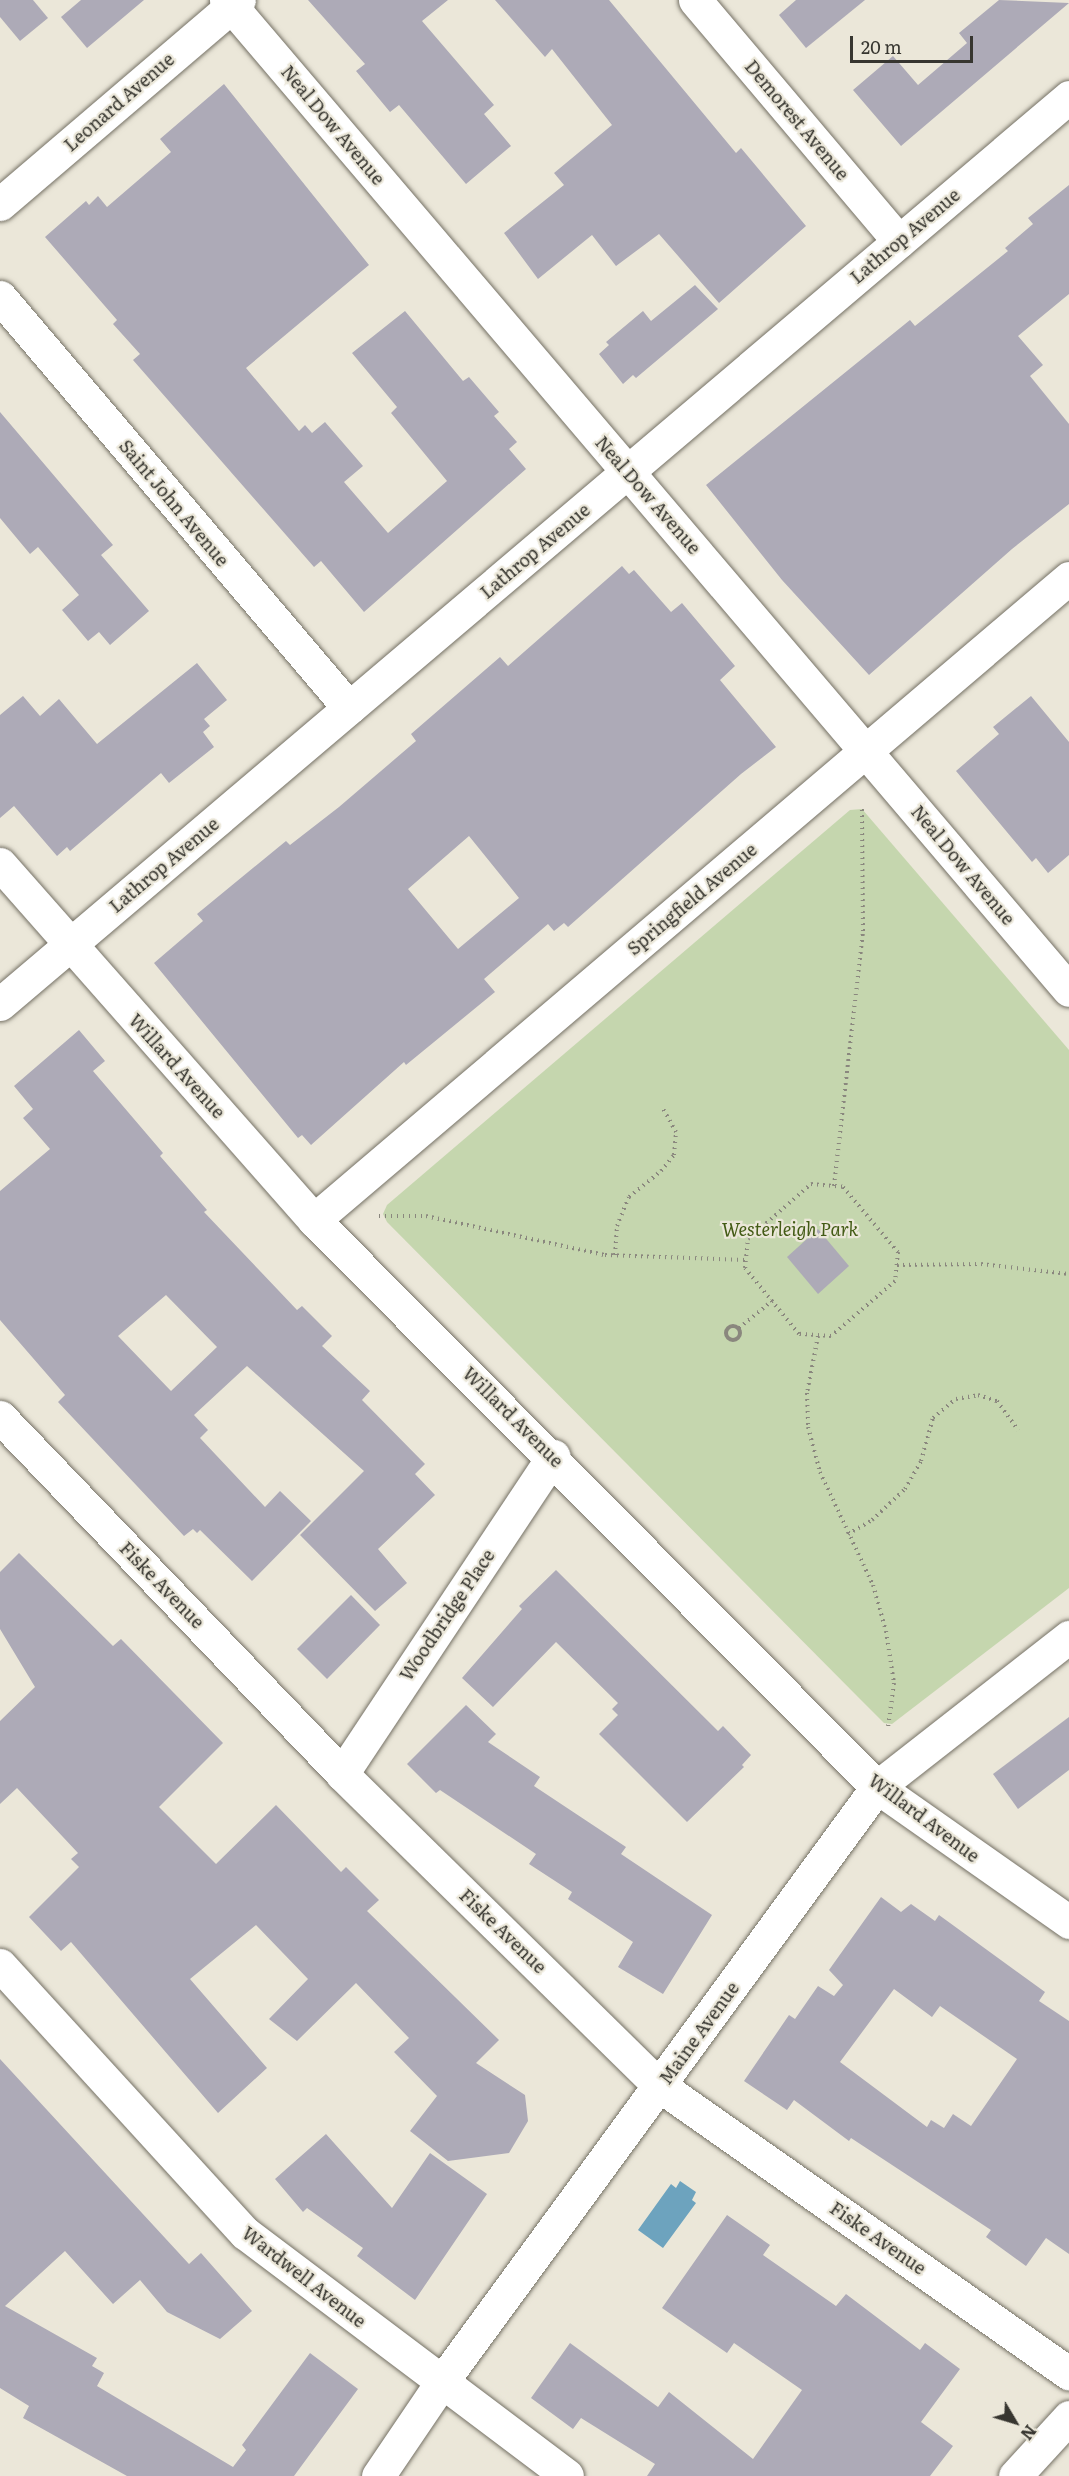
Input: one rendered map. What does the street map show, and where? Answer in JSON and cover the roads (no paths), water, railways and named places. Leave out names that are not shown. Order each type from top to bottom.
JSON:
[{"type":"street","name":"Demorest Avenue","points":[[695,0],[899,241]]},
{"type":"street","name":"Leonard Avenue","points":[[0,204],[232,2]]},
{"type":"street","name":"Neal Dow Avenue","points":[[232,2],[1069,990]]},
{"type":"street","name":"Lathrop Avenue","points":[[0,1004],[1069,97]]},
{"type":"street","name":"Saint John Avenue","points":[[0,297],[349,708]]},
{"type":"street","name":"Springfield Avenue","points":[[314,1220],[1069,578]]},
{"type":"street","name":"Willard Avenue","points":[[0,864],[69,945],[314,1220],[553,1456],[877,1787],[1069,1923]]},
{"type":"street","name":"Fiske Avenue","points":[[0,1417],[342,1774],[660,2086],[1069,2373]]},
{"type":"street","name":"Woodbridge Place","points":[[342,1774],[553,1456]]},
{"type":"street","name":"Maine Avenue","points":[[378,2476],[441,2383],[877,1787],[1069,1637]]},
{"type":"street","name":"Wardwell Avenue","points":[[0,1965],[245,2233],[567,2476]]},
{"type":"street","points":[[1015,2476],[1069,2417]]},
{"type":"water","points":[[680,2181],[696,2192],[692,2200],[696,2203],[663,2248],[638,2230],[671,2184],[676,2188]]},
{"type":"park label","name":"Westerleigh Park","points":[[790,1229]]}]
